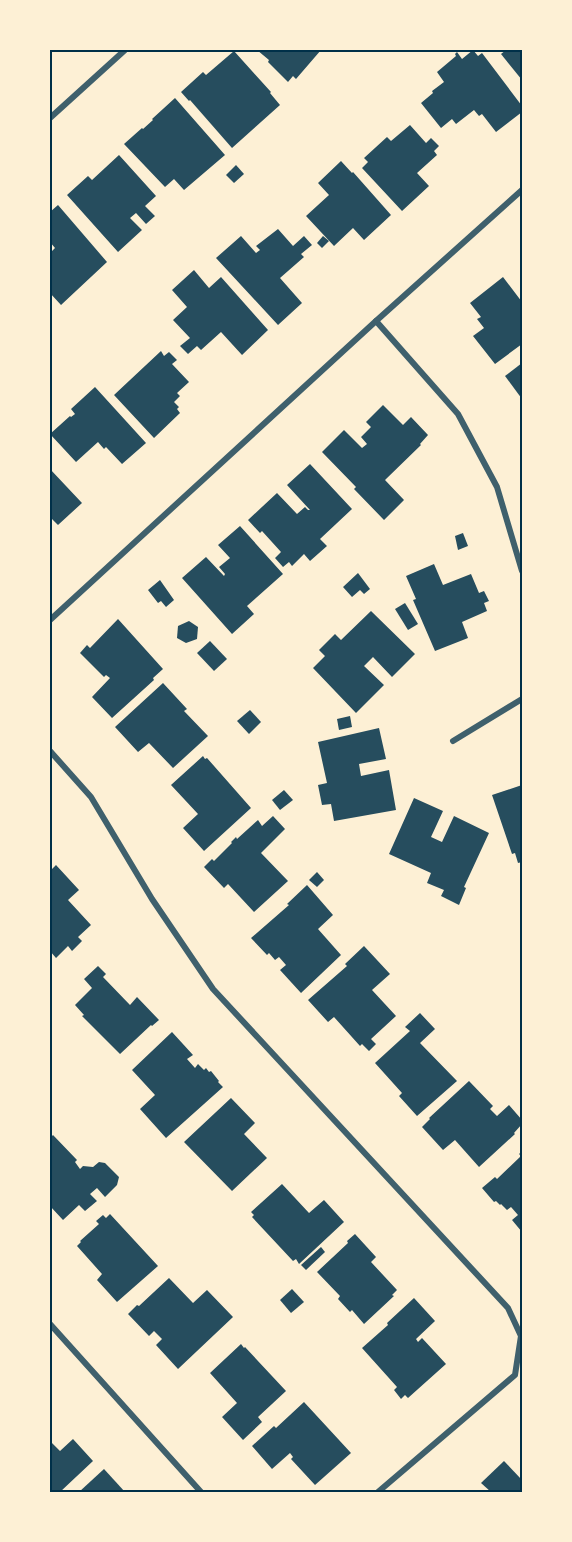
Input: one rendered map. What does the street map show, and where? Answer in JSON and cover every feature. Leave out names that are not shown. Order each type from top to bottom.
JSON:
[{"type":"street","points":[[50,118],[125,50]]},
{"type":"street","points":[[50,620],[522,190]]},
{"type":"street","points":[[376,321],[458,414],[497,487],[522,571]]},
{"type":"street","points":[[453,741],[522,699]]},
{"type":"street","points":[[50,751],[90,797],[152,899],[213,989],[508,1308],[521,1336],[514,1375],[378,1492]]},
{"type":"street","points":[[50,1324],[201,1492]]},
{"type":"building","points":[[257,50],[321,50],[296,79],[293,76],[288,82]]},
{"type":"building","points":[[473,50],[478,56],[482,53],[522,106],[522,112],[496,132],[482,114],[479,116],[474,110],[456,124],[452,119],[441,128],[421,103],[444,82],[437,72],[456,56],[457,52],[462,59]]},
{"type":"building","points":[[506,50],[522,50],[522,80],[501,54]]},
{"type":"building","points":[[234,51],[280,105],[232,148],[181,92],[203,72],[206,75]]},
{"type":"building","points":[[175,98],[225,155],[184,190],[174,179],[165,187],[124,144]]},
{"type":"building","points":[[410,125],[426,143],[431,138],[439,146],[434,151],[437,155],[417,173],[429,186],[402,211],[362,168],[368,162],[364,158],[387,137],[391,141]]},
{"type":"building","points":[[119,155],[156,196],[145,206],[155,216],[146,224],[136,213],[130,218],[142,230],[118,252],[67,195],[88,176],[92,180]]},
{"type":"building","points":[[341,161],[391,215],[364,240],[353,228],[334,246],[306,216],[329,195],[318,183]]},
{"type":"building","points":[[236,165],[244,174],[234,183],[226,175]]},
{"type":"building","points":[[58,205],[107,262],[61,305],[50,293],[50,253],[55,248],[50,242],[50,212]]},
{"type":"building","points":[[278,229],[293,246],[304,236],[312,245],[301,254],[304,257],[280,278],[302,303],[278,325],[216,258],[241,236],[256,253],[260,250],[256,246]]},
{"type":"building","points":[[323,236],[329,241],[322,248],[317,243]]},
{"type":"building","points":[[194,270],[209,288],[221,277],[268,330],[242,355],[221,332],[201,350],[197,346],[188,354],[180,346],[190,338],[173,320],[187,307],[172,290]]},
{"type":"building","points":[[503,277],[522,302],[522,344],[495,364],[473,336],[484,328],[477,319],[481,317],[470,303]]},
{"type":"building","points":[[161,351],[164,356],[169,352],[177,360],[172,364],[189,382],[177,393],[180,396],[174,402],[179,407],[177,409],[180,413],[154,438],[114,395]]},
{"type":"building","points":[[522,363],[522,399],[505,376]]},
{"type":"building","points":[[95,387],[146,443],[122,464],[98,442],[76,462],[50,434],[75,414],[71,409]]},
{"type":"building","points":[[383,405],[403,425],[411,417],[428,435],[421,445],[385,480],[404,500],[384,520],[322,452],[344,430],[362,448],[367,444],[361,437],[371,427],[366,422]]},
{"type":"building","points":[[310,464],[352,509],[320,539],[327,546],[310,561],[304,554],[292,566],[289,562],[283,567],[275,558],[281,552],[262,531],[260,533],[248,520],[277,493],[297,514],[305,507],[310,510],[287,485]]},
{"type":"building","points":[[50,469],[82,503],[58,525],[52,519],[50,522]]},
{"type":"building","points":[[240,526],[283,574],[247,606],[254,614],[232,634],[182,578],[206,557],[224,576],[225,574],[219,567],[230,558],[218,545]]},
{"type":"building","points":[[463,533],[468,546],[458,550],[455,536]]},
{"type":"building","points":[[434,564],[443,585],[471,574],[479,593],[484,591],[489,601],[484,603],[487,611],[462,622],[468,638],[435,651],[413,600],[416,599],[406,576]]},
{"type":"building","points":[[358,573],[370,589],[364,594],[360,590],[352,597],[343,587]]},
{"type":"building","points":[[160,580],[174,600],[166,607],[161,601],[158,603],[148,590]]},
{"type":"building","points":[[405,603],[418,624],[408,630],[395,609]]},
{"type":"building","points":[[371,611],[415,654],[392,677],[373,657],[364,666],[384,685],[356,713],[313,668],[325,656],[319,650],[335,634],[341,640]]},
{"type":"building","points":[[118,619],[163,669],[112,718],[92,697],[110,678],[106,675],[104,677],[80,653],[87,645],[90,648]]},
{"type":"building","points":[[189,621],[198,627],[197,639],[186,643],[177,638],[178,626]]},
{"type":"building","points":[[210,641],[227,659],[214,671],[197,653]]},
{"type":"building","points":[[163,683],[187,709],[184,711],[208,736],[173,768],[149,743],[138,752],[115,727]]},
{"type":"building","points":[[250,710],[261,722],[249,734],[237,721]]},
{"type":"building","points":[[350,716],[352,727],[339,730],[337,719]]},
{"type":"building","points":[[379,728],[386,759],[359,764],[361,776],[389,770],[396,810],[334,821],[331,804],[322,805],[318,785],[327,783],[318,742]]},
{"type":"building","points":[[203,756],[251,808],[204,851],[183,828],[198,814],[171,785]]},
{"type":"building","points":[[522,785],[522,862],[518,863],[515,853],[512,854],[492,795]]},
{"type":"building","points":[[284,790],[293,800],[280,810],[272,800]]},
{"type":"building","points":[[414,798],[443,811],[431,837],[442,842],[454,816],[489,833],[464,887],[466,888],[459,905],[441,896],[444,890],[427,883],[431,873],[389,854]]},
{"type":"building","points":[[273,816],[285,829],[261,853],[288,881],[254,912],[228,884],[224,888],[204,867],[212,859],[214,861],[236,837],[237,839],[258,820],[262,826]]},
{"type":"building","points":[[56,865],[79,890],[68,900],[91,925],[78,937],[82,941],[72,951],[68,946],[56,958],[50,951],[50,871]]},
{"type":"building","points":[[317,872],[324,880],[317,887],[309,880]]},
{"type":"building","points":[[307,885],[333,915],[318,929],[341,955],[301,993],[280,970],[286,965],[279,957],[275,960],[269,953],[267,955],[251,938],[289,905],[287,904]]},
{"type":"building","points":[[364,946],[390,974],[372,990],[396,1016],[371,1039],[376,1044],[369,1051],[362,1044],[360,1046],[334,1017],[328,1022],[308,1000],[347,966],[345,964]]},
{"type":"building","points":[[98,966],[106,974],[103,977],[130,1005],[137,997],[159,1020],[120,1054],[82,1016],[84,1015],[75,1005],[92,988],[84,979]]},
{"type":"building","points":[[420,1013],[435,1029],[420,1043],[457,1081],[417,1116],[399,1096],[402,1093],[375,1063],[410,1031],[405,1027]]},
{"type":"building","points":[[172,1032],[193,1055],[187,1059],[195,1068],[198,1064],[204,1070],[206,1068],[209,1072],[211,1071],[223,1087],[166,1138],[140,1109],[155,1095],[132,1070]]},
{"type":"building","points":[[469,1081],[493,1106],[490,1109],[497,1116],[509,1105],[522,1120],[515,1134],[479,1167],[455,1140],[443,1150],[422,1127]]},
{"type":"building","points":[[231,1098],[255,1123],[244,1134],[267,1158],[232,1191],[184,1142]]},
{"type":"building","points":[[53,1135],[77,1160],[75,1162],[80,1169],[83,1166],[93,1167],[99,1162],[105,1163],[119,1177],[117,1185],[105,1197],[97,1188],[90,1194],[97,1201],[85,1211],[79,1205],[63,1220],[50,1206],[50,1138]]},
{"type":"building","points":[[522,1151],[522,1232],[512,1220],[518,1215],[511,1207],[507,1210],[501,1204],[494,1202],[482,1188],[495,1177],[497,1179],[521,1156],[519,1154]]},
{"type":"building","points":[[282,1184],[309,1213],[324,1200],[344,1222],[299,1264],[296,1259],[293,1261],[252,1217],[254,1215],[251,1212]]},
{"type":"building","points":[[110,1214],[158,1266],[117,1302],[97,1280],[102,1274],[77,1246],[99,1224],[96,1221],[103,1215],[106,1218]]},
{"type":"building","points":[[355,1234],[376,1257],[371,1262],[397,1290],[392,1295],[394,1296],[364,1324],[338,1299],[340,1296],[317,1272]]},
{"type":"building","points":[[321,1247],[325,1252],[306,1270],[301,1265]]},
{"type":"building","points":[[169,1278],[193,1303],[207,1290],[233,1317],[178,1369],[156,1345],[162,1339],[154,1331],[149,1336],[128,1314]]},
{"type":"building","points":[[292,1289],[304,1302],[291,1313],[280,1300]]},
{"type":"building","points":[[414,1298],[435,1321],[416,1339],[418,1342],[422,1338],[446,1364],[408,1398],[405,1395],[401,1399],[394,1390],[397,1387],[362,1348]]},
{"type":"building","points":[[241,1344],[286,1391],[258,1417],[262,1422],[243,1440],[222,1417],[237,1403],[210,1373]]},
{"type":"building","points":[[304,1402],[351,1453],[315,1485],[291,1459],[293,1457],[290,1453],[272,1469],[252,1446]]},
{"type":"building","points":[[73,1439],[93,1461],[60,1492],[50,1492],[50,1441],[60,1451]]},
{"type":"building","points":[[504,1461],[522,1480],[522,1492],[491,1492],[481,1483]]},
{"type":"building","points":[[104,1469],[125,1492],[79,1492]]}]
